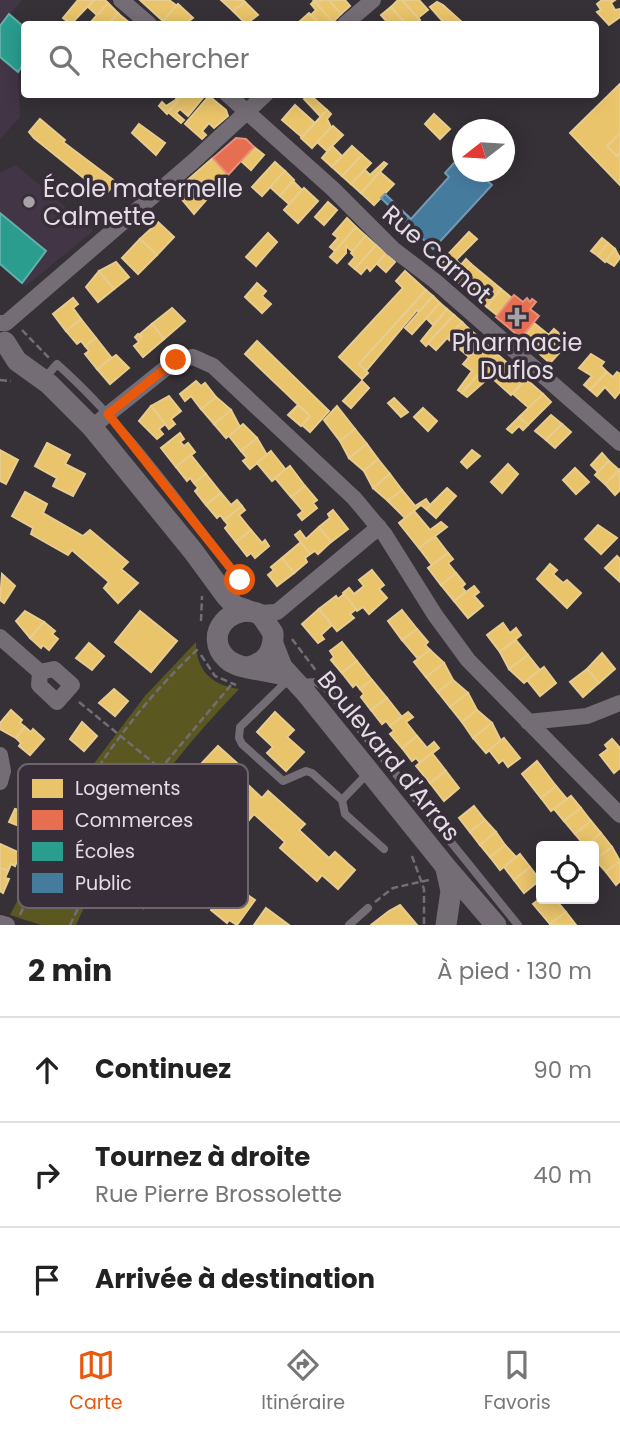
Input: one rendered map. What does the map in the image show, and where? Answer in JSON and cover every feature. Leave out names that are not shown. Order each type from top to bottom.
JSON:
[{"type":"street","points":[[121,0],[146,21]]},
{"type":"street","points":[[348,21],[373,0]]},
{"type":"street","name":"Rue Carnot","points":[[231,98],[333,189],[393,249],[435,281],[620,443]]},
{"type":"street","points":[[4,332],[262,98]]},
{"type":"street","name":"Boulevard d'Arras","points":[[4,332],[12,355],[43,371],[100,421],[232,603],[270,624],[278,659],[294,681],[496,925]]},
{"type":"street","points":[[100,421],[176,360],[184,357],[203,360],[320,463],[379,527],[462,652],[620,816]]},
{"type":"street","points":[[0,364],[43,371]]},
{"type":"street","points":[[270,624],[230,615],[218,633],[218,644],[225,657],[237,666],[248,667],[263,661],[270,624],[379,527]]},
{"type":"street","name":"Boulevard d'Arras","points":[[209,571],[219,604],[218,633]]},
{"type":"street","points":[[0,637],[40,672],[38,685],[57,702],[66,692]]},
{"type":"street","name":"Boulevard d'Arras","points":[[248,667],[274,671],[294,681]]},
{"type":"street","points":[[528,722],[587,716],[620,703]]},
{"type":"street","points":[[0,755],[3,771],[0,782]]},
{"type":"street","points":[[446,867],[451,887],[447,920]]},
{"type":"street","points":[[447,920],[464,902],[479,904]]},
{"type":"street","points":[[0,923],[6,925]]},
{"type":"lane","points":[[100,421],[240,580]]},
{"type":"lane","points":[[384,849],[345,814],[342,800],[309,771],[287,781],[279,778],[239,738],[240,727],[294,681],[309,681],[321,685],[518,925]]},
{"type":"lane","points":[[342,800],[370,772]]},
{"type":"lane","points":[[349,925],[368,908]]},
{"type":"path","points":[[4,332],[39,350],[43,371]]},
{"type":"path","points":[[270,624],[316,667],[321,685]]},
{"type":"path","points":[[99,764],[199,648]]},
{"type":"path","points":[[164,764],[231,684]]},
{"type":"path","points":[[66,692],[154,764]]},
{"type":"path","points":[[368,908],[393,888],[426,881],[446,867]]},
{"type":"path","points":[[16,925],[24,908]]},
{"type":"path","points":[[70,925],[79,908]]},
{"type":"shaded area","points":[[0,0],[22,0],[10,14],[21,24],[21,68],[18,72],[20,117],[0,139]]},
{"type":"shaded area","name":"École maternelle Calmette","points":[[16,165],[93,231],[26,286],[0,265],[0,173]]},
{"type":"shaded area","points":[[196,642],[199,661],[207,674],[220,684],[239,689],[174,764],[94,764],[145,696]]},
{"type":"shaded area","points":[[18,900],[18,908],[84,908],[76,925],[41,925],[10,915]]},
{"type":"building: Logements","points":[[78,0],[94,0],[74,21],[63,18]]},
{"type":"building: Logements","points":[[94,0],[105,0],[108,3],[98,16],[88,7]]},
{"type":"building: Logements","points":[[140,0],[169,0],[177,6],[163,21]]},
{"type":"building: Logements","points":[[221,0],[243,0],[245,2],[233,11]]},
{"type":"building: Logements","points":[[329,0],[345,0],[350,6],[341,14]]},
{"type":"building: Logements","points":[[329,0],[341,14],[332,21],[314,1]]},
{"type":"building: Logements","points":[[398,0],[402,0],[420,20],[403,21],[391,7]]},
{"type":"building: Logements","points":[[402,0],[419,0],[428,10],[418,18]]},
{"type":"building: Logements","points":[[602,0],[615,0],[611,3],[615,10],[620,9],[620,17],[609,25],[597,12],[601,10],[597,4]]},
{"type":"building: Logements","points":[[314,1],[332,21],[317,21],[311,15],[316,10],[311,4]]},
{"type":"building: Logements","points":[[245,2],[258,15],[250,21],[243,21],[233,11]]},
{"type":"building: Logements","points":[[437,2],[461,21],[442,21],[430,7]]},
{"type":"building: Logements","points":[[108,3],[118,13],[111,21],[92,21]]},
{"type":"building: Logements","points":[[178,4],[193,18],[189,21],[163,21]]},
{"type":"building: Logements","points":[[391,7],[403,21],[386,21],[381,15]]},
{"type":"building: Logements","points":[[118,13],[127,21],[111,21]]},
{"type":"building: Logements","points":[[309,13],[317,21],[300,21]]},
{"type":"building: Logements","points":[[620,84],[620,133],[607,146],[617,156],[620,153],[620,185],[570,133]]},
{"type":"building: Logements","points":[[180,98],[203,98],[188,116],[180,109],[176,113],[184,120],[181,123],[168,112]]},
{"type":"building: Logements","points":[[181,98],[167,114],[159,106],[162,102],[166,106]]},
{"type":"building: Logements","points":[[207,98],[211,98],[226,110],[228,116],[214,128],[209,123],[202,131],[206,135],[202,139],[185,124]]},
{"type":"building: Logements","points":[[314,98],[327,110],[321,117],[304,99]]},
{"type":"building: Logements","points":[[295,105],[315,123],[302,137],[282,120]]},
{"type":"building: Logements","points":[[327,110],[331,114],[327,119],[331,127],[312,148],[301,138]]},
{"type":"building: Logements","points":[[434,114],[450,129],[440,139],[425,124]]},
{"type":"building: Logements","points":[[40,119],[65,140],[63,142],[116,182],[105,195],[34,138],[29,132]]},
{"type":"building: Logements","points":[[139,124],[165,143],[156,155],[132,133]]},
{"type":"building: Logements","points":[[333,126],[343,135],[327,151],[317,142]]},
{"type":"building: Logements","points":[[620,133],[620,153],[617,156],[607,146]]},
{"type":"building: Logements","points":[[332,146],[342,156],[332,167],[322,158]]},
{"type":"building: Logements","points":[[352,146],[362,155],[342,176],[332,167]]},
{"type":"building: Logements","points":[[254,147],[264,155],[251,170],[241,161]]},
{"type":"building: Logements","points":[[362,155],[371,163],[351,184],[342,176]]},
{"type":"building: Logements","points":[[213,158],[228,175],[194,214],[175,191]]},
{"type":"building: Logements","points":[[275,162],[285,171],[262,196],[252,187]]},
{"type":"building: Logements","points":[[384,162],[387,164],[361,193],[351,184],[365,170],[370,175]]},
{"type":"building: Logements","points":[[285,171],[294,180],[280,196],[270,187]]},
{"type":"building: Logements","points":[[380,172],[394,184],[374,205],[361,193]]},
{"type":"building: Logements","points":[[293,181],[302,190],[289,204],[280,196]]},
{"type":"building: Logements","points":[[304,188],[318,201],[298,223],[284,210]]},
{"type":"building: Logements","points":[[328,202],[337,210],[324,225],[315,217]]},
{"type":"building: Logements","points":[[347,218],[356,227],[335,251],[330,247],[338,238],[333,234]]},
{"type":"building: Logements","points":[[158,222],[174,237],[157,255],[140,239]]},
{"type":"building: Logements","points":[[356,227],[366,236],[353,252],[346,246],[346,253],[337,263],[330,257]]},
{"type":"building: Logements","points":[[469,232],[477,239],[456,260],[461,265],[466,259],[471,264],[458,278],[440,263]]},
{"type":"building: Logements","points":[[268,233],[277,242],[256,266],[246,257]]},
{"type":"building: Logements","points":[[366,236],[376,245],[355,269],[349,264],[355,257],[351,253]]},
{"type":"building: Logements","points":[[602,238],[608,243],[598,256],[591,251]]},
{"type":"building: Logements","points":[[140,239],[157,255],[138,274],[122,258]]},
{"type":"building: Logements","points":[[608,243],[615,249],[605,262],[598,256]]},
{"type":"building: Logements","points":[[376,245],[386,253],[370,271],[367,267],[361,274],[355,269]]},
{"type":"building: Logements","points":[[615,249],[620,258],[614,266],[606,261]]},
{"type":"building: Logements","points":[[386,253],[395,262],[386,272],[377,264]]},
{"type":"building: Logements","points":[[116,262],[129,277],[114,289],[99,271]]},
{"type":"building: Logements","points":[[471,264],[501,289],[487,307],[456,281]]},
{"type":"building: Logements","points":[[99,271],[114,289],[98,302],[86,287]]},
{"type":"building: Logements","points":[[405,271],[426,290],[359,364],[368,373],[362,379],[339,357],[403,288],[396,281]]},
{"type":"building: Logements","points":[[257,283],[266,291],[262,296],[271,304],[262,313],[245,297]]},
{"type":"building: Logements","points":[[501,289],[512,298],[497,315],[487,307]]},
{"type":"building: Logements","points":[[426,290],[433,296],[419,312],[417,310],[366,371],[359,364]]},
{"type":"building: Logements","points":[[433,296],[440,303],[412,334],[405,328]]},
{"type":"building: Logements","points":[[73,298],[78,304],[73,308],[81,319],[66,331],[53,314]]},
{"type":"building: Logements","points":[[440,303],[447,309],[433,325],[426,318]]},
{"type":"building: Logements","points":[[172,308],[185,321],[164,339],[152,324]]},
{"type":"building: Logements","points":[[447,309],[454,315],[426,346],[421,341]]},
{"type":"building: Logements","points":[[454,315],[462,322],[436,350],[428,343]]},
{"type":"building: Logements","points":[[81,319],[96,338],[85,346],[81,341],[77,344],[66,331]]},
{"type":"building: Logements","points":[[462,322],[468,328],[454,344],[447,338]]},
{"type":"building: Logements","points":[[534,323],[549,335],[535,350],[521,338]]},
{"type":"building: Logements","points":[[152,324],[164,339],[143,357],[134,346],[139,342],[135,337],[138,334],[142,338],[140,334]]},
{"type":"building: Logements","points":[[468,328],[475,334],[461,350],[454,344]]},
{"type":"building: Logements","points":[[554,329],[569,342],[550,363],[535,350]]},
{"type":"building: Logements","points":[[475,334],[483,341],[469,357],[461,350]]},
{"type":"building: Logements","points":[[96,338],[111,357],[97,369],[85,354],[89,351],[85,346]]},
{"type":"building: Logements","points":[[257,341],[329,411],[310,432],[302,425],[310,416],[245,354]]},
{"type":"building: Logements","points":[[483,341],[497,354],[462,393],[458,390],[472,371],[463,364]]},
{"type":"building: Logements","points":[[497,354],[526,379],[511,395],[483,370]]},
{"type":"building: Logements","points":[[591,354],[604,362],[601,366],[607,372],[590,390],[584,385],[592,376],[579,368]]},
{"type":"building: Logements","points":[[116,355],[129,368],[110,384],[97,369]]},
{"type":"building: Logements","points":[[607,372],[613,377],[617,372],[620,374],[620,392],[615,398],[605,387],[597,396],[590,390]]},
{"type":"building: Logements","points":[[477,376],[484,382],[467,397],[462,393]]},
{"type":"building: Logements","points":[[526,379],[543,394],[529,408],[513,394]]},
{"type":"building: Logements","points":[[196,381],[201,386],[205,383],[216,397],[201,409],[191,396],[185,401],[180,394]]},
{"type":"building: Logements","points":[[362,381],[369,388],[351,408],[343,401]]},
{"type":"building: Logements","points":[[543,394],[551,402],[528,425],[519,417]]},
{"type":"building: Logements","points":[[169,396],[181,411],[171,419],[175,424],[169,429],[151,406]]},
{"type":"building: Logements","points":[[216,397],[231,410],[214,424],[201,409]]},
{"type":"building: Logements","points":[[394,398],[408,412],[401,417],[388,403]]},
{"type":"building: Logements","points":[[298,405],[310,416],[301,426],[288,415]]},
{"type":"building: Logements","points":[[151,406],[165,424],[159,429],[163,434],[157,439],[139,421]]},
{"type":"building: Logements","points":[[337,406],[355,429],[340,441],[324,420]]},
{"type":"building: Logements","points":[[423,408],[437,421],[428,431],[414,417]]},
{"type":"building: Logements","points":[[231,410],[240,427],[226,438],[214,424]]},
{"type":"building: Logements","points":[[551,415],[562,424],[546,440],[535,431]]},
{"type":"building: Logements","points":[[519,417],[528,425],[523,430],[519,426],[512,433],[507,429]]},
{"type":"building: Logements","points":[[243,424],[257,438],[241,451],[229,436]]},
{"type":"building: Logements","points":[[562,424],[571,432],[555,448],[546,440]]},
{"type":"building: Logements","points":[[355,429],[367,444],[349,458],[340,441]]},
{"type":"building: Logements","points":[[180,433],[184,439],[180,442],[184,446],[188,443],[195,452],[176,467],[161,448]]},
{"type":"building: Logements","points":[[257,438],[267,455],[250,469],[243,461],[247,458],[241,451]]},
{"type":"building: Logements","points":[[47,443],[70,455],[65,464],[85,474],[73,496],[53,486],[57,478],[35,466]]},
{"type":"building: Logements","points":[[367,444],[378,459],[364,471],[349,458]]},
{"type":"building: Logements","points":[[0,450],[18,460],[6,484],[0,481]]},
{"type":"building: Logements","points":[[472,450],[480,456],[467,468],[461,462]]},
{"type":"building: Logements","points":[[271,451],[286,470],[272,481],[257,463]]},
{"type":"building: Logements","points":[[602,453],[609,461],[598,472],[591,465]]},
{"type":"building: Logements","points":[[191,455],[206,474],[194,483],[190,478],[187,481],[176,467]]},
{"type":"building: Logements","points":[[378,459],[390,474],[373,488],[364,471]]},
{"type":"building: Logements","points":[[609,461],[619,470],[605,484],[595,475]]},
{"type":"building: Logements","points":[[508,464],[518,474],[502,493],[491,482]]},
{"type":"building: Logements","points":[[290,466],[305,486],[291,497],[275,478]]},
{"type":"building: Logements","points":[[575,468],[589,482],[576,494],[563,480]]},
{"type":"building: Logements","points":[[619,470],[620,490],[615,495],[605,484]]},
{"type":"building: Logements","points":[[206,474],[221,493],[206,505],[195,491],[198,488],[194,483]]},
{"type":"building: Logements","points":[[390,474],[402,490],[388,501],[373,488]]},
{"type":"building: Logements","points":[[305,486],[317,500],[313,503],[317,508],[302,520],[298,515],[303,511],[291,497]]},
{"type":"building: Logements","points":[[447,488],[456,496],[436,518],[426,509]]},
{"type":"building: Logements","points":[[402,490],[415,506],[426,499],[430,505],[426,509],[421,505],[405,518],[388,501]]},
{"type":"building: Logements","points":[[25,492],[47,504],[43,513],[83,536],[90,530],[128,562],[121,569],[138,583],[118,603],[104,588],[109,582],[72,550],[68,555],[31,534],[33,528],[12,516]]},
{"type":"building: Logements","points":[[221,493],[231,505],[237,500],[242,506],[224,520],[220,515],[217,518],[206,505]]},
{"type":"building: Logements","points":[[242,506],[245,510],[239,515],[251,530],[236,542],[225,528],[228,525],[224,520]]},
{"type":"building: Logements","points":[[333,510],[348,529],[331,542],[319,527],[330,518],[328,514]]},
{"type":"building: Logements","points":[[414,511],[430,530],[441,522],[447,527],[419,548],[399,523]]},
{"type":"building: Logements","points":[[598,525],[617,538],[601,554],[585,539]]},
{"type":"building: Logements","points":[[319,527],[331,542],[318,554],[315,551],[310,554],[295,535],[300,531],[306,539]]},
{"type":"building: Logements","points":[[251,530],[262,543],[265,540],[269,546],[255,558],[251,553],[247,556],[236,542]]},
{"type":"building: Logements","points":[[435,536],[448,553],[432,565],[419,548]]},
{"type":"building: Logements","points":[[301,542],[310,554],[305,558],[307,562],[294,573],[282,558]]},
{"type":"building: Logements","points":[[448,553],[453,559],[448,563],[456,573],[441,585],[428,568]]},
{"type":"building: Logements","points":[[617,556],[620,559],[620,582],[605,568]]},
{"type":"building: Logements","points":[[282,558],[294,573],[277,586],[268,575],[274,570],[271,567]]},
{"type":"building: Logements","points":[[550,564],[557,570],[553,574],[563,583],[567,580],[581,593],[567,608],[537,579]]},
{"type":"building: Logements","points":[[372,570],[384,585],[379,589],[387,598],[369,614],[363,607],[357,611],[343,593],[349,588],[354,594],[364,586],[359,580]]},
{"type":"building: Logements","points":[[456,573],[465,584],[462,587],[466,592],[454,601],[441,585]]},
{"type":"building: Logements","points":[[2,574],[15,586],[4,603],[0,600]]},
{"type":"building: Logements","points":[[474,586],[479,592],[474,596],[483,606],[468,618],[454,601]]},
{"type":"building: Logements","points":[[344,594],[356,609],[350,614],[354,618],[337,631],[319,609],[336,596],[338,599]]},
{"type":"building: Logements","points":[[319,609],[332,625],[321,635],[324,639],[318,643],[302,624]]},
{"type":"building: Logements","points":[[402,610],[417,629],[402,640],[388,621]]},
{"type":"building: Logements","points":[[25,611],[44,622],[30,638],[16,621]]},
{"type":"building: Logements","points":[[140,611],[177,641],[151,672],[115,642]]},
{"type":"building: Logements","points":[[44,622],[55,631],[52,634],[58,639],[49,650],[43,645],[41,648],[30,638]]},
{"type":"building: Logements","points":[[503,623],[510,633],[516,628],[521,635],[500,652],[487,635]]},
{"type":"building: Logements","points":[[417,629],[428,642],[425,645],[430,650],[418,659],[402,640]]},
{"type":"building: Logements","points":[[516,640],[528,655],[509,669],[500,652]]},
{"type":"building: Logements","points":[[342,642],[357,661],[342,673],[331,660],[334,657],[330,651]]},
{"type":"building: Logements","points":[[89,643],[104,656],[92,670],[76,658]]},
{"type":"building: Logements","points":[[430,650],[444,663],[426,677],[414,662]]},
{"type":"building: Logements","points":[[602,653],[615,669],[599,683],[587,669]]},
{"type":"building: Logements","points":[[528,655],[540,670],[524,683],[509,669]]},
{"type":"building: Logements","points":[[357,661],[372,680],[360,689],[356,684],[353,687],[342,673]]},
{"type":"building: Logements","points":[[444,663],[453,680],[438,692],[426,677]]},
{"type":"building: Logements","points":[[544,667],[556,683],[540,696],[527,680]]},
{"type":"building: Logements","points":[[587,669],[599,683],[583,697],[570,682]]},
{"type":"building: Logements","points":[[372,680],[387,698],[371,710],[361,697],[364,694],[360,689]]},
{"type":"building: Logements","points":[[453,680],[468,693],[450,707],[438,692]]},
{"type":"building: Logements","points":[[114,689],[128,701],[115,716],[99,703]]},
{"type":"building: Logements","points":[[468,693],[477,710],[462,722],[450,707]]},
{"type":"building: Logements","points":[[387,698],[402,717],[390,726],[386,721],[382,724],[371,710]]},
{"type":"building: Logements","points":[[11,710],[22,720],[20,723],[25,727],[16,738],[0,729],[0,723]]},
{"type":"building: Logements","points":[[477,710],[492,723],[473,738],[462,722]]},
{"type":"building: Logements","points":[[275,712],[294,730],[287,737],[304,752],[286,771],[267,753],[273,747],[257,732]]},
{"type":"building: Logements","points":[[408,712],[413,717],[406,722],[417,736],[402,748],[390,734],[394,731],[390,726]]},
{"type":"building: Logements","points":[[82,722],[97,736],[84,751],[70,739]]},
{"type":"building: Logements","points":[[492,723],[501,741],[486,753],[473,738]]},
{"type":"building: Logements","points":[[25,727],[31,732],[33,729],[44,739],[30,755],[19,746],[21,743],[16,738]]},
{"type":"building: Logements","points":[[417,736],[427,748],[434,742],[439,748],[420,763],[416,758],[412,761],[402,748]]},
{"type":"building: Logements","points":[[504,738],[520,758],[508,767],[503,760],[499,763],[489,750]]},
{"type":"building: Logements","points":[[612,739],[620,748],[620,768],[614,773],[600,755],[608,749],[605,745]]},
{"type":"building: Logements","points":[[218,746],[237,763],[236,764],[201,764]]},
{"type":"building: Logements","points":[[432,753],[446,771],[430,783],[416,766]]},
{"type":"building: Logements","points":[[537,761],[556,786],[541,798],[522,774]]},
{"type":"building: Logements","points":[[446,771],[459,788],[444,801],[430,783]]},
{"type":"building: Logements","points":[[248,785],[262,798],[268,791],[305,824],[299,830],[329,858],[335,852],[355,870],[338,889],[322,875],[317,881],[280,848],[285,842],[254,814],[249,820]]},
{"type":"building: Logements","points":[[556,786],[567,799],[551,811],[541,798]]},
{"type":"building: Logements","points":[[571,796],[581,808],[564,821],[554,809]]},
{"type":"building: Logements","points":[[474,806],[485,820],[470,832],[459,818]]},
{"type":"building: Logements","points":[[581,808],[591,821],[575,834],[564,821]]},
{"type":"building: Logements","points":[[15,809],[18,810],[18,826],[9,822]]},
{"type":"building: Logements","points":[[485,820],[496,832],[480,845],[470,832]]},
{"type":"building: Logements","points":[[591,821],[601,833],[591,841],[581,841],[575,834]]},
{"type":"building: Logements","points":[[496,832],[505,845],[490,857],[480,845]]},
{"type":"building: Logements","points":[[601,833],[612,847],[599,857],[599,841],[591,841]]},
{"type":"building: Logements","points":[[0,844],[18,852],[15,866],[11,864],[8,871],[0,868]]},
{"type":"building: Logements","points":[[505,845],[516,857],[500,870],[490,857]]},
{"type":"building: Logements","points":[[612,847],[620,861],[606,872],[599,864],[599,857]]},
{"type":"building: Logements","points":[[520,854],[530,867],[514,880],[504,867]]},
{"type":"building: Logements","points":[[620,861],[620,881],[616,885],[606,872]]},
{"type":"building: Logements","points":[[530,867],[536,875],[536,883],[524,893],[514,880]]},
{"type":"building: Logements","points":[[0,868],[8,871],[5,878],[9,879],[3,893],[0,891]]},
{"type":"building: Logements","points":[[248,895],[255,900],[237,925],[229,920],[227,923],[211,910],[248,908]]},
{"type":"building: Logements","points":[[536,902],[536,904],[559,904],[566,912],[550,924],[533,904]]},
{"type":"building: Logements","points":[[400,905],[417,925],[371,925],[389,911]]},
{"type":"building: Logements","points":[[266,908],[289,925],[254,925]]},
{"type":"building: Logements","points":[[566,912],[576,925],[550,925],[550,924]]},
{"type":"building: Commerces","points":[[236,138],[246,139],[254,147],[228,175],[213,158]]},
{"type":"building: Commerces","name":"Pharmacie Duflos","points":[[514,295],[523,302],[527,298],[530,302],[532,299],[536,302],[530,309],[539,316],[521,338],[496,317]]},
{"type":"building: Écoles","points":[[9,14],[21,24],[21,68],[18,72],[0,57],[0,26]]},
{"type":"building: Écoles","points":[[0,213],[46,251],[22,283],[0,264]]},
{"type":"building: Public","points":[[452,165],[452,182],[489,182],[492,185],[433,249],[381,198],[385,194],[411,219],[449,177],[445,173]]},
{"type":"place","name":"École maternelle Calmette","points":[[29,202]]},
{"type":"place","name":"Pharmacie Duflos","points":[[517,317]]},
{"type":"route","points":[[176,360],[108,414],[240,580]]}]
